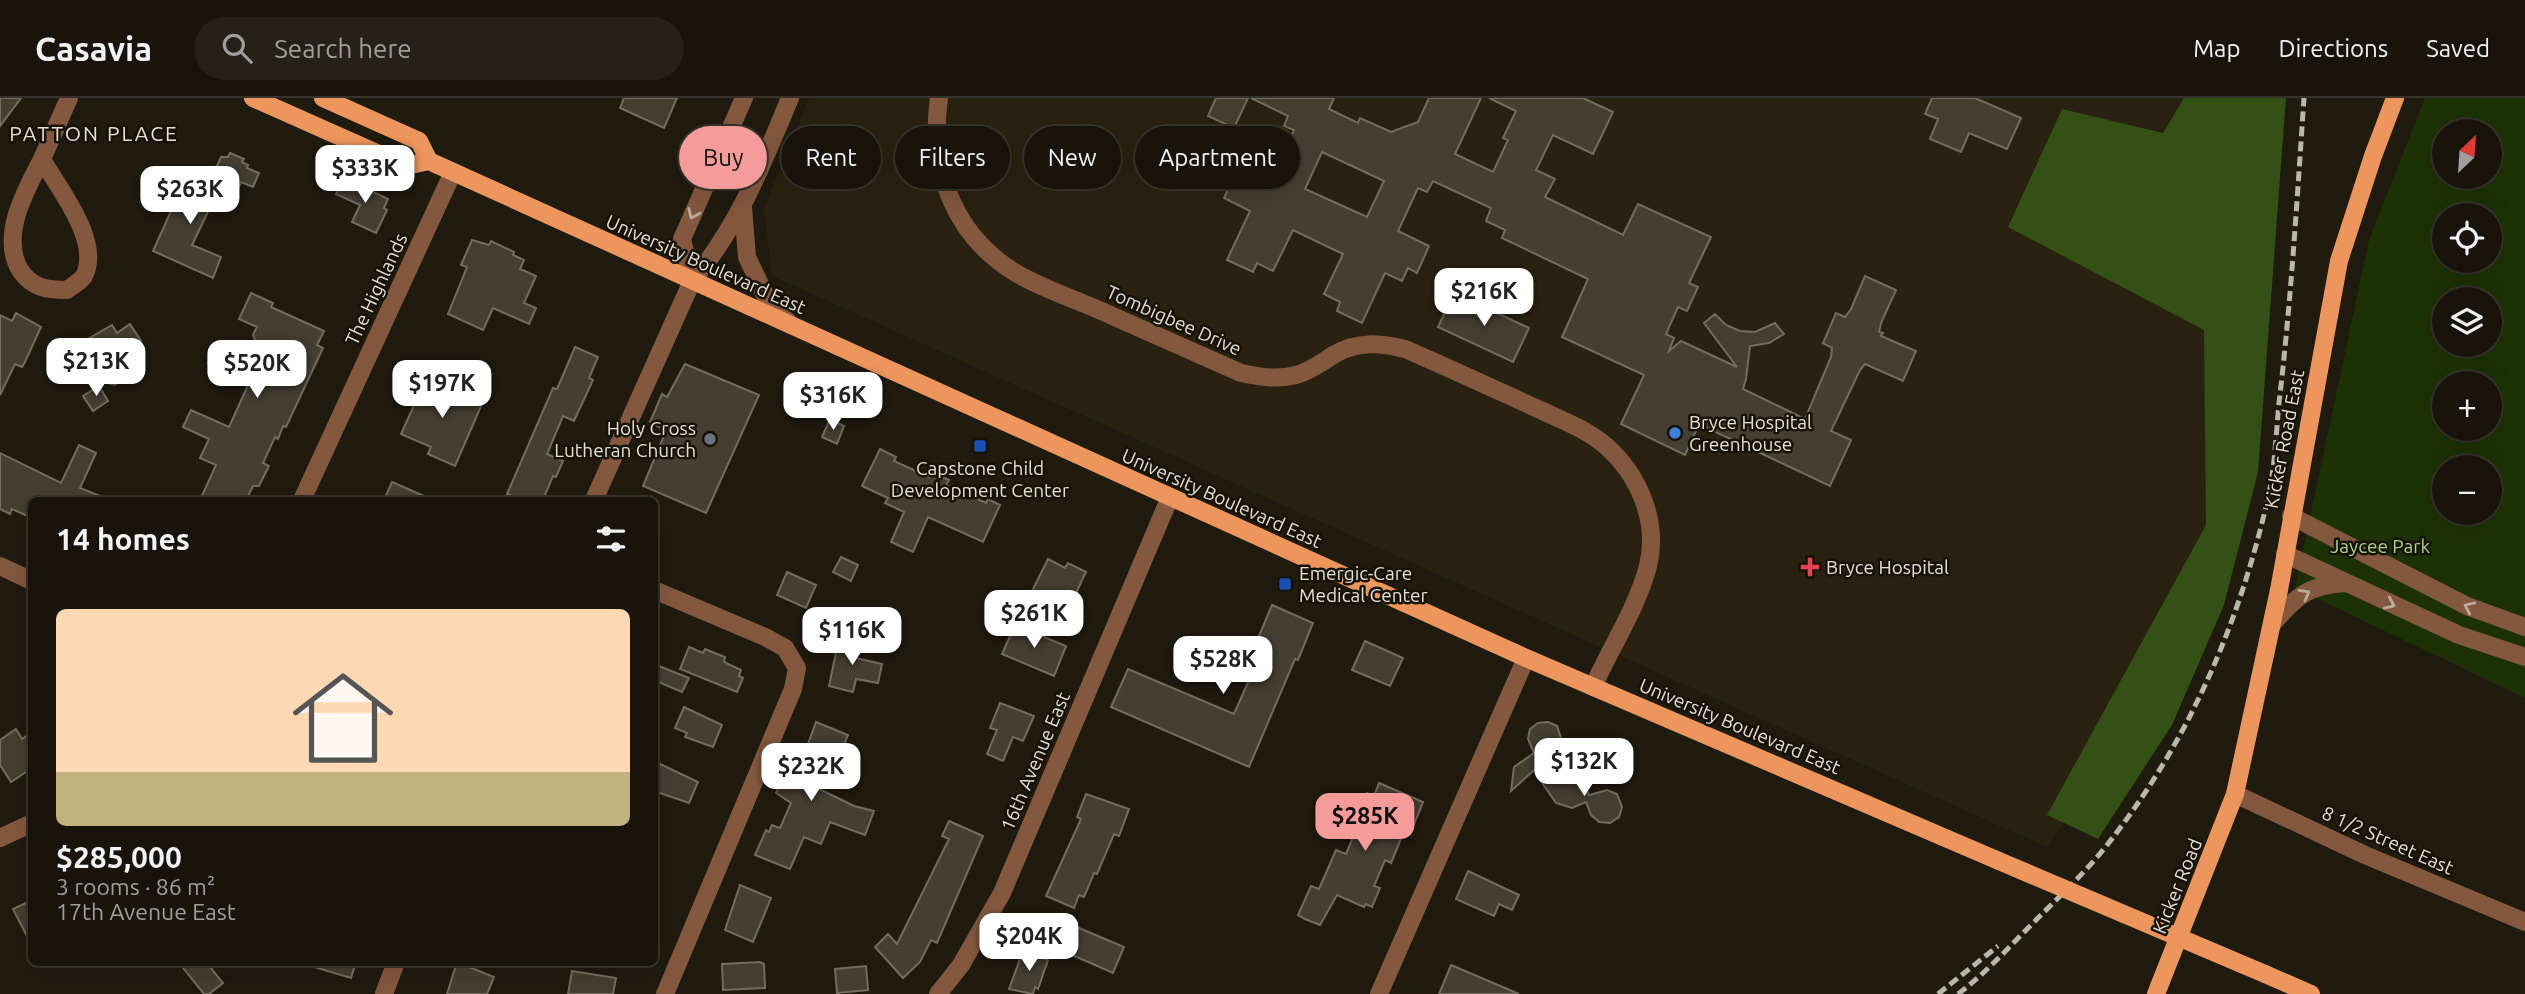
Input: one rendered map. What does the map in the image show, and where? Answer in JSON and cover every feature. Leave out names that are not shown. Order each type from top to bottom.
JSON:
[{"type":"main road","name":"University Boulevard East","points":[[253,98],[406,166],[429,161],[1527,658],[2311,994]]},
{"type":"main road","name":"University Boulevard East","points":[[323,98],[353,104],[419,141],[429,161]]},
{"type":"main road","name":"Kicker Road East","points":[[2235,793],[2273,623],[2339,261],[2395,98]]},
{"type":"main road","name":"Kicker Road","points":[[2157,994],[2235,793]]},
{"type":"street","points":[[41,159],[75,212],[84,232],[88,254],[83,276],[67,290],[45,290],[26,279],[14,261],[11,240],[15,219],[41,159],[69,98]]},
{"type":"street","points":[[692,281],[682,239],[744,98]]},
{"type":"street","points":[[595,497],[692,281],[716,253],[743,207],[790,98]]},
{"type":"street","name":"Tombigbee Drive","points":[[939,98],[935,125],[943,185],[955,212],[978,244],[1016,273],[1241,373],[1273,379],[1296,375],[1319,366],[1335,354],[1358,344],[1385,344],[1405,349],[1566,422],[1605,444],[1640,489],[1650,522],[1652,544],[1643,582],[1593,687]]},
{"type":"street","name":"The Highlands","points":[[303,497],[453,172]]},
{"type":"street","points":[[743,207],[747,257],[768,301],[791,325]]},
{"type":"street","name":"16th Avenue East","points":[[938,994],[961,965],[1002,893],[1170,497]]},
{"type":"street","points":[[2291,516],[2467,606],[2525,627]]},
{"type":"street","points":[[2285,554],[2459,635],[2525,657]]},
{"type":"street","points":[[0,566],[28,579]]},
{"type":"street","points":[[2273,623],[2299,594],[2326,584],[2346,583]]},
{"type":"street","points":[[658,592],[765,637],[785,648],[797,668],[793,689],[665,994]]},
{"type":"street","points":[[1379,994],[1527,658]]},
{"type":"street","name":"8 1/2 Street East","points":[[2235,793],[2365,855],[2525,922]]},
{"type":"street","points":[[0,838],[28,825]]},
{"type":"street","points":[[384,994],[394,966]]},
{"type":"shaded area","name":"Bryce Hospital","points":[[809,98],[2245,98],[2247,441],[2151,692],[2047,847],[772,276],[764,208],[781,166],[781,189],[881,189],[881,126],[798,126]]},
{"type":"green space","points":[[2184,98],[2286,98],[2258,472],[2224,605],[2172,725],[2098,839],[2047,815],[2206,525],[2204,330],[2008,227],[2062,109],[2163,133]]},
{"type":"green space","name":"Jaycee Park","points":[[2425,98],[2525,98],[2525,698],[2295,588],[2369,240]]},
{"type":"building","points":[[0,98],[21,98],[0,126]]},
{"type":"building","points":[[624,98],[677,98],[664,128],[620,108]]},
{"type":"building","points":[[1216,98],[1248,98],[1235,126],[1208,116]]},
{"type":"building","points":[[1251,98],[1334,98],[1329,109],[1358,123],[1360,118],[1391,132],[1418,122],[1429,98],[1481,98],[1455,154],[1493,172],[1508,140],[1503,138],[1516,111],[1489,98],[1583,98],[1613,112],[1593,154],[1553,135],[1536,170],[1555,179],[1545,197],[1623,235],[1638,204],[1711,237],[1689,283],[1698,287],[1687,311],[1678,307],[1666,334],[1674,338],[1669,351],[1681,341],[1737,367],[1704,323],[1715,314],[1726,325],[1740,331],[1755,332],[1775,323],[1784,334],[1769,343],[1750,346],[1743,389],[1805,419],[1831,357],[1832,348],[1823,343],[1836,313],[1845,317],[1851,309],[1865,276],[1896,290],[1881,323],[1881,336],[1916,351],[1903,381],[1865,364],[1860,370],[1831,431],[1851,440],[1830,486],[1699,424],[1685,455],[1621,424],[1644,375],[1562,337],[1588,279],[1502,238],[1505,230],[1486,221],[1491,208],[1433,181],[1427,192],[1418,188],[1398,231],[1429,246],[1417,273],[1408,268],[1402,281],[1385,273],[1362,323],[1337,311],[1340,302],[1324,294],[1343,254],[1293,230],[1273,271],[1257,263],[1253,272],[1227,260],[1250,211],[1224,198],[1228,189],[1300,189],[1300,126],[1284,126],[1288,116]],"holes":[[[1322,152],[1384,181],[1367,217],[1305,189]]]},
{"type":"building","points":[[1932,98],[1975,98],[2021,118],[2007,149],[1969,133],[1961,152],[1930,139],[1938,119],[1925,114]]},
{"type":"building","points":[[230,153],[244,159],[242,162],[248,165],[247,168],[259,173],[253,187],[241,182],[238,190],[211,179],[221,157],[228,157]]},
{"type":"building","points":[[189,171],[221,185],[192,245],[221,257],[213,278],[153,251]]},
{"type":"building","points":[[344,178],[388,199],[384,208],[387,210],[376,233],[352,222],[360,205],[336,194]]},
{"type":"building","points":[[472,240],[489,245],[491,241],[514,252],[513,255],[524,260],[520,269],[536,276],[524,303],[536,308],[529,324],[493,308],[483,330],[448,314],[467,267],[461,265]]},
{"type":"building","points":[[251,293],[273,303],[271,307],[324,331],[317,345],[323,348],[286,427],[283,426],[278,439],[275,437],[263,463],[269,466],[259,486],[253,486],[248,497],[201,497],[216,465],[200,458],[209,439],[183,427],[191,410],[229,427],[249,383],[208,363],[215,348],[267,370],[253,335],[257,327],[239,319]]},
{"type":"building","points":[[1454,293],[1529,328],[1513,362],[1438,327]]},
{"type":"building","points":[[16,313],[41,327],[22,367],[15,364],[0,395],[0,315],[12,321]]},
{"type":"building","points":[[130,324],[141,341],[121,354],[133,373],[115,385],[66,374],[55,358],[112,325],[117,333]]},
{"type":"building","points":[[575,347],[598,357],[589,378],[593,380],[574,421],[563,416],[547,454],[563,461],[544,497],[515,497],[507,494],[553,388],[557,389]]},
{"type":"building","name":"Holy Cross Lutheran Church","points":[[685,364],[759,395],[706,513],[643,486],[666,431],[650,422],[662,394],[667,397]]},
{"type":"building","points":[[426,379],[435,383],[437,379],[457,388],[454,392],[482,404],[455,466],[428,454],[431,447],[401,434]]},
{"type":"building","points":[[99,386],[108,401],[93,411],[83,396]]},
{"type":"building","points":[[830,419],[844,426],[837,444],[822,437]]},
{"type":"building","points":[[79,445],[96,453],[80,488],[102,497],[28,497],[28,516],[12,509],[10,514],[0,509],[0,453],[61,483]]},
{"type":"building","points":[[880,449],[896,457],[894,461],[929,477],[932,472],[949,480],[946,485],[986,503],[988,499],[1000,505],[983,542],[928,517],[913,552],[891,542],[904,512],[885,503],[888,498],[862,486]]},
{"type":"building","points":[[392,482],[426,497],[385,497]]},
{"type":"building","points":[[841,557],[858,565],[851,581],[833,572]]},
{"type":"building","points":[[1048,559],[1065,568],[1068,563],[1086,572],[1069,608],[1032,591]]},
{"type":"building","points":[[787,572],[816,585],[806,608],[777,595]]},
{"type":"building","points":[[1272,605],[1313,623],[1249,767],[1111,707],[1128,669],[1234,714],[1264,646],[1256,643]]},
{"type":"building","points":[[1015,625],[1066,646],[1054,676],[1002,654]]},
{"type":"building","points":[[839,638],[860,643],[856,658],[882,664],[878,683],[856,679],[853,692],[829,686]]},
{"type":"building","points":[[1365,641],[1403,658],[1390,686],[1352,670]]},
{"type":"building","points":[[689,647],[703,653],[705,649],[725,657],[724,662],[741,670],[739,676],[743,678],[737,692],[680,669]]},
{"type":"building","points":[[658,666],[689,678],[682,692],[658,682]]},
{"type":"building","points":[[1000,703],[1034,716],[1023,741],[1013,737],[1003,761],[987,754],[997,730],[990,728]]},
{"type":"building","points":[[684,707],[722,725],[713,747],[685,737],[687,733],[675,728]]},
{"type":"building","points":[[816,722],[848,735],[841,752],[834,749],[829,760],[826,759],[813,786],[854,806],[874,811],[865,835],[830,822],[821,844],[804,837],[790,869],[755,855],[766,830],[769,832],[772,825],[780,828],[791,803],[776,793],[785,772],[797,774]]},
{"type":"building","points":[[1548,722],[1557,726],[1563,744],[1511,791],[1514,767],[1534,753],[1528,739],[1530,729],[1538,723]]},
{"type":"building","points":[[16,729],[22,739],[28,735],[28,771],[11,782],[0,765],[0,740]]},
{"type":"building","points":[[660,764],[698,782],[689,803],[658,792]]},
{"type":"building","points":[[1567,774],[1581,780],[1589,795],[1607,790],[1617,794],[1622,807],[1619,817],[1610,823],[1599,822],[1591,815],[1586,802],[1572,808],[1556,803],[1540,780]]},
{"type":"building","points":[[1379,783],[1423,802],[1410,834],[1404,831],[1391,863],[1385,860],[1374,886],[1380,888],[1372,907],[1366,904],[1364,907],[1337,895],[1320,925],[1298,915],[1311,886],[1319,889],[1336,850],[1346,854],[1364,811],[1360,809],[1367,793],[1374,796]]},
{"type":"building","points":[[1086,794],[1129,809],[1119,836],[1114,834],[1097,874],[1094,873],[1084,897],[1079,895],[1074,908],[1046,896],[1081,819],[1077,817]]},
{"type":"building","points":[[949,821],[983,836],[937,943],[931,940],[920,962],[903,978],[875,947],[888,934],[897,944],[949,839],[942,836]]},
{"type":"building","points":[[1468,871],[1519,895],[1512,910],[1499,904],[1494,916],[1456,899]]},
{"type":"building","points":[[740,885],[771,898],[753,942],[725,930]]},
{"type":"building","points":[[28,902],[28,938],[13,909]]},
{"type":"building","points":[[1058,919],[1124,947],[1113,973],[1047,944]]},
{"type":"building","points":[[1023,951],[1048,960],[1038,989],[1035,987],[1033,994],[1009,989]]},
{"type":"building","points":[[722,964],[764,964],[765,988],[723,990]]},
{"type":"building","points":[[1451,965],[1519,994],[1439,994]]},
{"type":"building","points":[[209,966],[223,983],[209,994],[204,994],[183,968]]},
{"type":"building","points":[[311,966],[355,966],[351,978]]},
{"type":"building","points":[[456,966],[467,966],[494,977],[487,994],[447,994]]},
{"type":"building","points":[[866,966],[868,990],[837,993],[835,969]]},
{"type":"building","points":[[572,971],[616,978],[613,994],[568,994]]},
{"type":"railway","points":[[1958,994],[2066,890],[2114,836],[2167,758],[2189,718],[2227,633],[2257,544],[2272,474],[2290,289],[2304,98]]},
{"type":"railway","points":[[1938,994],[1998,946]]},
{"type":"place","name":"Bryce Hospital Greenhouse","points":[[1675,433]]},
{"type":"place","name":"Holy Cross Lutheran Church","points":[[710,439]]},
{"type":"place","name":"Capstone Child Development Center","points":[[980,446]]},
{"type":"place","name":"Bryce Hospital","points":[[1810,567]]},
{"type":"place","name":"Emergic-Care Medical Center","points":[[1285,584]]},
{"type":"district","name":"PATTON PLACE","points":[[94,133]]}]
